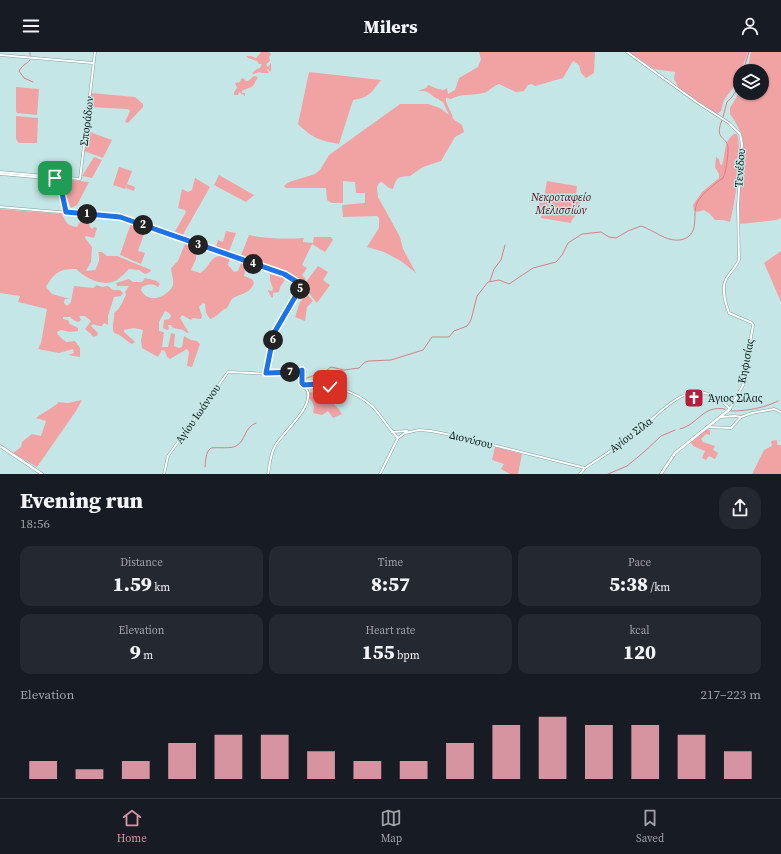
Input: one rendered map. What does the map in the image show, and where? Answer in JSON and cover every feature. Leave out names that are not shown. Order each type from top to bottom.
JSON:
[{"type":"main road","name":"Κηφισίας","points":[[661,474],[674,455],[729,410]]},
{"type":"main road","points":[[0,446],[42,474]]},
{"type":"street","name":"Σποράδων","points":[[55,178],[80,179],[95,52]]},
{"type":"street","name":"Τενέδου","points":[[627,52],[698,103],[729,123],[740,135],[742,150],[737,218],[739,260],[737,266],[727,278],[724,291],[729,313],[753,323]]},
{"type":"street","points":[[0,55],[94,63]]},
{"type":"street","points":[[0,173],[47,175],[55,178],[61,188],[66,212]]},
{"type":"street","points":[[0,207],[120,217],[284,274],[302,285],[274,333],[266,373],[296,372],[302,370],[303,384],[308,391],[308,398],[302,414],[288,428],[274,448],[268,474]]},
{"type":"street","name":"Κηφισίας","points":[[729,410],[743,385],[753,323]]},
{"type":"street","name":"Αγίου Ιωάννου","points":[[164,474],[168,456],[228,372],[266,373]]},
{"type":"street","points":[[303,384],[320,384],[353,394],[372,407],[398,438]]},
{"type":"street","name":"Αγίου Σίλα","points":[[580,474],[585,468],[632,436],[682,395],[705,392],[717,399],[729,410]]},
{"type":"street","points":[[707,427],[728,428],[732,427],[741,417],[752,413],[777,409],[781,412]]},
{"type":"street","points":[[729,410],[735,416]]},
{"type":"street","points":[[721,416],[741,417]]},
{"type":"street","points":[[380,474],[398,438],[410,431]]},
{"type":"street","name":"Διονύσου","points":[[392,432],[436,432],[585,468]]},
{"type":"green space","points":[[261,52],[269,52],[271,54],[269,57],[270,61],[266,64],[268,67],[271,63],[271,71],[270,72],[268,69],[267,70],[269,73],[260,72],[253,74],[252,73],[260,68],[262,64],[259,64],[257,61],[246,56],[256,58]]},
{"type":"green space","points":[[479,52],[595,52],[594,73],[586,78],[581,73],[579,65],[573,61],[563,78],[535,86],[532,84],[528,85],[524,91],[516,92],[499,84],[485,93],[459,96],[451,99],[446,98],[453,119],[462,125],[464,132],[455,137],[441,161],[423,167],[410,176],[398,178],[393,189],[389,188],[382,182],[379,183],[377,187],[378,197],[400,237],[403,249],[416,273],[401,261],[384,252],[367,247],[379,228],[379,218],[377,216],[343,217],[342,205],[365,202],[365,193],[356,193],[355,182],[343,181],[343,203],[332,203],[327,200],[326,188],[286,188],[284,186],[289,182],[315,174],[320,170],[329,155],[400,104],[428,104],[440,108],[449,115],[443,102],[426,92],[418,91],[426,88],[428,85],[444,90],[447,88],[448,94],[455,90],[459,78],[478,67],[481,59]]},
{"type":"green space","points":[[629,52],[748,52],[744,64],[733,64],[733,88],[724,100],[721,111],[717,114],[679,88],[674,79],[675,72],[654,69]]},
{"type":"green space","points":[[751,52],[781,52],[781,218],[777,220],[740,224],[743,141],[740,131],[730,114],[730,108],[735,100],[769,100],[769,64],[748,64]]},
{"type":"green space","points":[[309,72],[381,80],[370,94],[353,100],[339,144],[317,138],[308,133],[298,124]]},
{"type":"green space","points":[[254,76],[258,77],[253,86],[242,91],[242,93],[245,93],[245,96],[239,92],[238,95],[234,95],[237,88],[235,83],[240,82],[243,78],[248,81]]},
{"type":"green space","points":[[16,87],[39,89],[37,115],[17,113]]},
{"type":"green space","points":[[91,93],[135,97],[143,104],[143,107],[128,123],[125,122],[130,111],[128,109],[89,107]]},
{"type":"green space","points":[[16,116],[38,118],[37,143],[19,143],[16,139]]},
{"type":"green space","points":[[87,131],[112,140],[103,158],[84,151]]},
{"type":"green space","points":[[737,134],[739,142],[739,165],[730,222],[715,220],[704,210],[697,212],[694,210],[693,205],[702,192],[719,178],[719,174],[715,167],[716,157],[722,165],[726,144],[730,137]]},
{"type":"green space","points":[[94,157],[102,160],[92,178],[82,176]]},
{"type":"green space","points":[[119,167],[132,171],[125,189],[113,185]]},
{"type":"green space","points":[[219,175],[254,195],[246,202],[214,185]]},
{"type":"green space","points":[[195,178],[210,187],[181,238],[173,235],[186,212],[185,210],[178,208],[182,189],[188,192],[192,190]]},
{"type":"green space","points":[[62,179],[89,182],[77,205],[71,208],[61,182]]},
{"type":"green space","name":"Νεκροταφείο Μελισσίών","points":[[547,181],[577,186],[576,194],[581,196],[580,203],[578,211],[571,223],[541,218],[542,209],[538,208],[539,203],[543,203]]},
{"type":"green space","points":[[127,184],[135,187],[134,191],[126,188]]},
{"type":"green space","points":[[0,209],[62,214],[68,224],[77,227],[83,217],[88,219],[92,229],[94,227],[97,228],[94,238],[86,236],[85,238],[92,247],[91,262],[86,271],[95,270],[99,259],[98,252],[102,252],[107,256],[117,256],[151,270],[145,274],[139,270],[129,269],[117,280],[106,283],[90,279],[76,269],[61,271],[52,278],[46,287],[52,294],[70,299],[65,299],[64,303],[67,306],[71,302],[74,286],[93,288],[97,285],[102,287],[108,286],[113,290],[120,290],[123,293],[121,296],[114,297],[108,316],[108,325],[104,323],[102,326],[93,324],[91,326],[98,333],[97,336],[93,337],[85,329],[91,321],[85,316],[79,316],[81,320],[79,322],[70,317],[63,317],[63,319],[68,320],[70,324],[78,328],[78,331],[70,332],[61,330],[57,332],[58,335],[66,342],[75,341],[80,348],[80,357],[68,355],[74,353],[73,349],[59,353],[38,349],[41,343],[47,309],[18,302],[20,296],[0,293]]},
{"type":"green space","points":[[131,223],[146,228],[138,251],[145,253],[141,264],[120,255]]},
{"type":"green space","points":[[226,231],[236,233],[228,254],[215,250],[218,240],[223,242]]},
{"type":"green space","points":[[249,235],[290,239],[304,238],[303,242],[313,243],[314,237],[331,237],[333,240],[325,252],[312,244],[302,265],[307,268],[302,275],[306,279],[302,284],[284,273],[240,258]]},
{"type":"green space","points":[[186,244],[197,247],[196,259],[191,270],[200,273],[214,258],[218,256],[230,257],[228,265],[234,272],[238,271],[241,263],[244,264],[244,276],[252,279],[254,284],[247,292],[232,299],[227,308],[213,318],[210,319],[206,313],[205,304],[203,303],[199,307],[202,316],[201,319],[193,318],[191,320],[182,315],[180,318],[189,333],[173,328],[171,325],[168,325],[169,329],[167,330],[163,328],[164,320],[169,319],[171,316],[165,311],[159,322],[159,331],[164,332],[162,347],[168,347],[171,333],[175,334],[174,346],[179,348],[182,347],[184,336],[191,340],[197,341],[200,344],[192,367],[187,366],[189,352],[187,349],[170,359],[167,357],[165,351],[162,350],[158,357],[142,348],[141,340],[143,330],[134,328],[124,330],[124,332],[135,342],[132,344],[114,333],[113,327],[114,313],[121,305],[126,295],[125,292],[129,286],[117,286],[116,283],[129,279],[133,282],[142,282],[145,278],[157,281],[160,284],[158,287],[152,284],[142,287],[141,290],[146,296],[150,298],[157,298],[165,295],[173,285],[171,268],[178,261]]},
{"type":"green space","points":[[781,251],[781,302],[764,263]]},
{"type":"green space","points":[[318,266],[328,272],[323,280],[330,285],[317,303],[303,286]]},
{"type":"green space","points":[[270,274],[284,278],[285,280],[280,287],[279,292],[273,293],[272,298],[268,291],[272,291],[273,289]]},
{"type":"green space","points":[[307,294],[313,301],[307,307],[305,321],[295,317],[300,302]]},
{"type":"green space","points":[[310,392],[324,396],[336,406],[342,414],[333,418],[328,411],[322,415],[313,413],[314,407],[312,401],[309,399]]},
{"type":"green space","points":[[82,400],[37,467],[13,453],[21,447],[22,442],[32,434],[41,436],[46,421],[36,418],[59,402],[68,403]]},
{"type":"green space","points":[[706,429],[710,430],[710,435],[706,434],[701,439],[703,442],[715,446],[713,450],[718,453],[715,459],[709,456],[706,460],[702,458],[705,451],[693,446],[691,442]]},
{"type":"green space","points":[[777,440],[777,445],[781,445],[781,474],[752,474],[764,450],[772,446],[771,441]]},
{"type":"green space","points":[[495,447],[522,454],[518,474],[510,474],[501,469],[504,464],[492,460]]},
{"type":"waterway","points":[[745,64],[749,52]]},
{"type":"waterway","points":[[30,60],[19,71],[24,78],[33,82]]},
{"type":"waterway","points":[[723,117],[727,102],[733,95]]},
{"type":"waterway","points":[[304,379],[326,371],[331,367],[344,370],[359,368],[365,362],[369,361],[391,360],[423,350],[432,337],[449,337],[454,331],[467,326],[471,320],[477,296],[488,282],[499,280],[509,284],[533,268],[556,262],[562,255],[568,243],[582,234],[601,232],[609,237],[616,238],[641,226],[673,240],[684,239],[689,236],[694,228],[697,203],[705,192],[723,178],[725,172],[728,145],[719,132],[722,120]]},
{"type":"waterway","points":[[490,281],[494,269],[501,260],[505,245]]},
{"type":"waterway","points":[[731,411],[755,409],[778,401]]},
{"type":"waterway","points":[[680,429],[686,427],[706,412],[717,409],[725,409]]},
{"type":"waterway","points":[[205,467],[207,454],[211,448],[236,446],[242,441],[249,428],[256,423]]},
{"type":"waterway","points":[[608,474],[627,466],[661,436],[675,430]]},
{"type":"place","name":"Άγιος Σίλας","points":[[694,398]]},
{"type":"route","points":[[55,178],[61,188],[66,212],[120,217],[284,274],[302,285],[274,333],[266,373],[296,372],[302,370],[302,383],[304,385],[317,384],[330,387]]}]
